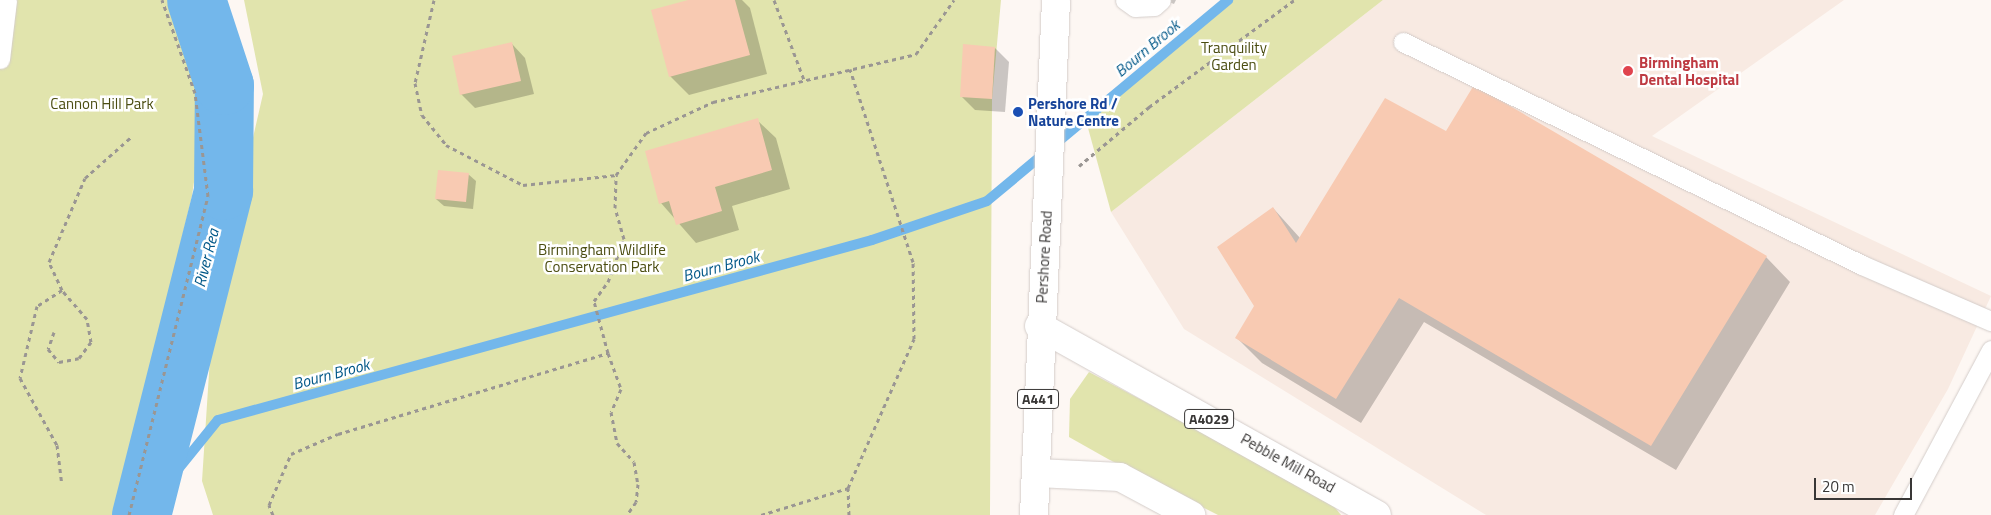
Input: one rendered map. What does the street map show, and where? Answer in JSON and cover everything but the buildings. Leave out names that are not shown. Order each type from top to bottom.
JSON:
[{"type":"main road","name":"Pershore Road","points":[[1034,515],[1037,473],[1039,326],[1056,0]]},
{"type":"main road","name":"Pebble Mill Road","points":[[1039,326],[1377,515]]},
{"type":"main road","points":[[1037,473],[1120,477],[1191,515]]},
{"type":"lane","points":[[0,59],[7,0]]},
{"type":"lane","points":[[1125,0],[1135,7],[1154,6],[1161,0]]},
{"type":"lane","points":[[1403,42],[1862,266],[1991,321]]},
{"type":"lane","points":[[1902,515],[1991,350]]},
{"type":"path","points":[[129,515],[208,196],[195,93],[162,0]]},
{"type":"path","points":[[434,0],[415,83],[422,115],[446,145],[523,185],[616,175]]},
{"type":"path","points":[[774,0],[804,80]]},
{"type":"path","points":[[627,515],[636,502],[638,484],[634,462],[616,443],[612,412],[621,389],[608,353],[594,301],[608,282],[624,239],[615,208],[616,175],[646,133],[713,102],[916,54],[954,0]]},
{"type":"path","points":[[1071,173],[1149,107],[1294,0]]},
{"type":"path","points":[[849,515],[848,488],[914,339],[913,262],[850,69]]},
{"type":"path","points":[[54,332],[48,349],[59,362],[80,358],[92,342],[87,319],[62,290],[49,262],[86,178],[131,137]]},
{"type":"path","points":[[62,290],[37,306],[20,378],[57,445],[62,484]]},
{"type":"path","points":[[273,515],[270,505],[290,454],[338,434],[608,353]]},
{"type":"path","points":[[761,515],[848,488]]},
{"type":"shaded area","points":[[1383,0],[1844,0],[1652,136],[1991,296],[1948,389],[1875,515],[1486,515],[1184,329],[1111,212]]},
{"type":"green space","name":"Cannon Hill Park","points":[[0,0],[187,0],[196,21],[206,98],[192,196],[115,515],[0,515]]},
{"type":"green space","name":"Birmingham Wildlife Conservation Park","points":[[244,0],[1001,0],[992,99],[990,515],[213,515],[202,481],[213,312],[263,94]]},
{"type":"green space","name":"Tranquility Garden","points":[[1226,0],[1383,0],[1111,212],[1085,117]]},
{"type":"green space","points":[[1089,372],[1328,499],[1341,515],[1218,515],[1069,437],[1070,399]]},
{"type":"waterway","name":"River Rea","points":[[141,515],[223,190],[224,85],[196,0]]},
{"type":"waterway","name":"Bourn Brook","points":[[141,515],[218,420],[872,240],[987,201],[1228,0]]},
{"type":"place","name":"Birmingham Dental Hospital","points":[[1628,71]]},
{"type":"place","name":"Pershore Rd / Nature Centre","points":[[1018,112]]}]
